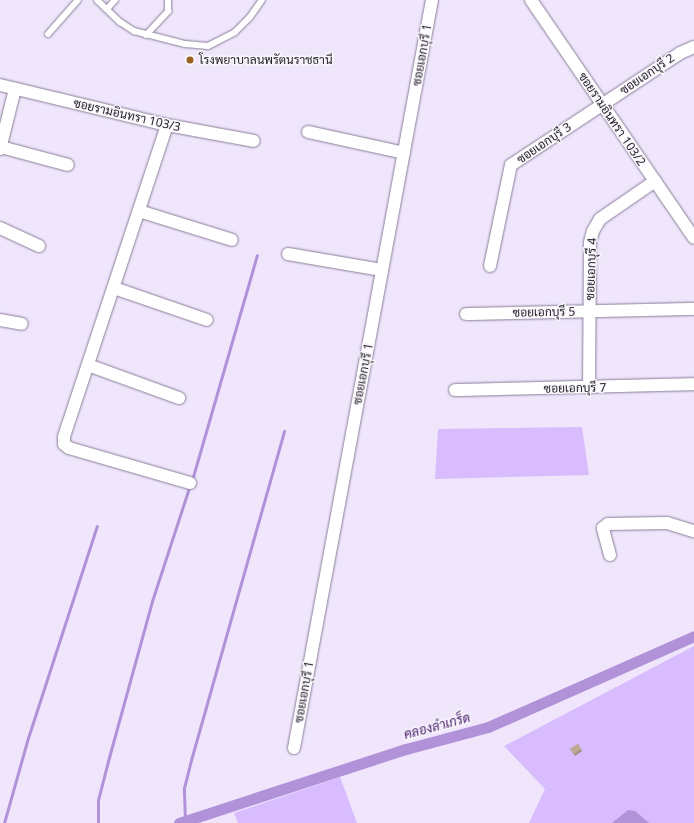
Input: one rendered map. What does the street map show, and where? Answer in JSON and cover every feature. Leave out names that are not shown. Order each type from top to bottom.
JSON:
[{"type":"street","name":"ซอยเอกบุรี 1","points":[[294,748],[432,0]]},
{"type":"street","name":"ซอยรามอินทรา 103/2","points":[[531,0],[694,238]]},
{"type":"street","name":"ซอยเอกบุรี 2","points":[[602,104],[680,53],[694,47]]},
{"type":"street","name":"ซอยรามอินทรา 103/3","points":[[0,85],[167,125],[254,141]]},
{"type":"street","points":[[15,89],[0,148],[68,165]]},
{"type":"street","name":"ซอยเอกบุรี 3","points":[[490,266],[511,165],[602,104]]},
{"type":"street","points":[[167,125],[64,437],[64,444],[76,450],[190,483]]},
{"type":"street","points":[[308,132],[404,153]]},
{"type":"street","name":"ซอยเอกบุรี 4","points":[[589,388],[590,242],[596,223],[655,181]]},
{"type":"street","points":[[139,211],[232,240]]},
{"type":"street","points":[[0,228],[39,246]]},
{"type":"street","points":[[288,254],[382,270]]},
{"type":"street","points":[[114,288],[207,320]]},
{"type":"street","name":"ซอยเอกบุรี 5","points":[[466,314],[694,309]]},
{"type":"street","points":[[0,320],[22,324]]},
{"type":"street","points":[[88,366],[179,398]]},
{"type":"street","name":"ซอยเอกบุรี 7","points":[[455,390],[589,388],[694,384]]},
{"type":"street","points":[[610,555],[603,528],[608,524],[667,523],[694,531]]},
{"type":"lane","points":[[48,34],[78,0]]},
{"type":"lane","points":[[97,0],[124,26],[146,35],[208,46],[235,32],[250,17],[262,0]]},
{"type":"lane","points":[[107,9],[115,0]]},
{"type":"lane","points":[[146,35],[168,10],[168,0]]},
{"type":"shaded area","points":[[582,427],[589,475],[435,479],[438,429]]},
{"type":"shaded area","points":[[694,646],[694,823],[529,823],[545,789],[504,746]]},
{"type":"shaded area","points":[[340,777],[357,823],[238,823],[234,813]]},
{"type":"shaded area","points":[[628,810],[635,811],[649,823],[612,823]]},
{"type":"building","points":[[578,744],[581,749],[574,754],[570,749]]},
{"type":"waterway","points":[[192,480],[257,255]]},
{"type":"waterway","points":[[185,821],[184,788],[191,760],[284,431]]},
{"type":"waterway","points":[[98,823],[98,800],[108,761],[152,601],[190,485]]},
{"type":"waterway","points":[[4,823],[27,741],[97,526]]},
{"type":"waterway","name":"คลองลำเกร็ด","points":[[179,823],[406,749],[488,727],[694,636]]},
{"type":"place","name":"โรงพยาบาลนพรัตนราชธานี","points":[[190,60]]}]
